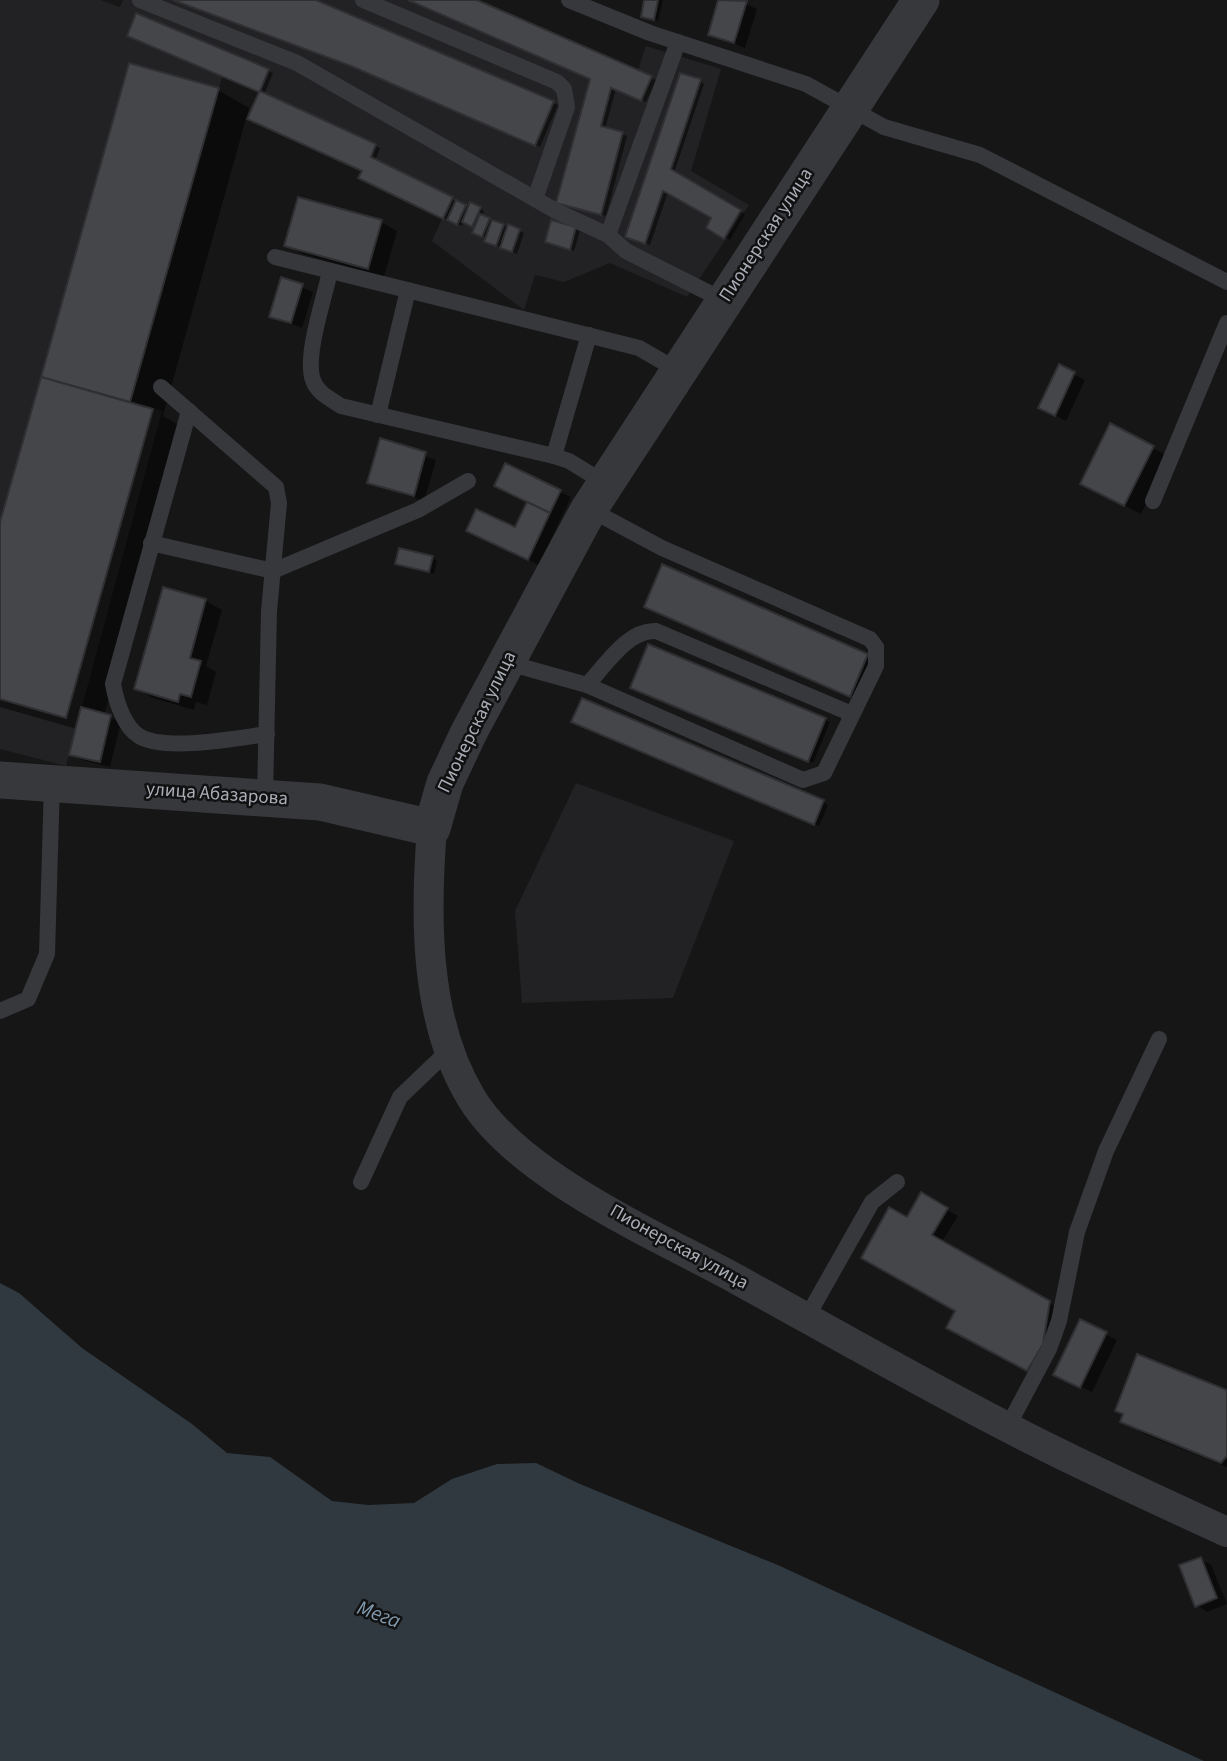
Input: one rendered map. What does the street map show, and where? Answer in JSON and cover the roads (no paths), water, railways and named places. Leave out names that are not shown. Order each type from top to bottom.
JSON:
[{"type":"street","name":"Пионерская улица","points":[[921,0],[597,496],[505,662],[445,783],[432,828],[428,870],[433,980],[449,1050],[473,1100],[489,1122],[516,1150],[584,1195],[1007,1428],[1227,1532]]},
{"type":"street","name":"улица Абазарова","points":[[0,780],[320,802],[432,828]]},
{"type":"lane","points":[[141,0],[297,63],[535,199],[608,235],[626,251],[723,300]]},
{"type":"lane","points":[[363,0],[557,82],[564,89],[567,107],[535,199]]},
{"type":"lane","points":[[569,0],[678,42],[806,84],[849,109],[908,136],[980,155],[1227,282]]},
{"type":"lane","points":[[608,235],[678,42]]},
{"type":"lane","points":[[275,257],[639,348],[677,370]]},
{"type":"lane","points":[[330,271],[310,365],[313,382],[324,395],[341,406],[569,461],[597,496],[662,548],[870,639],[878,657],[824,773],[803,780],[587,685],[505,662]]},
{"type":"lane","points":[[378,415],[408,290]]},
{"type":"lane","points":[[1153,501],[1227,323]]},
{"type":"lane","points":[[554,456],[589,335]]},
{"type":"lane","points":[[161,387],[276,487],[279,503],[273,571],[265,797]]},
{"type":"lane","points":[[189,411],[113,684],[131,730],[152,741],[199,744],[267,734]]},
{"type":"lane","points":[[151,543],[273,571],[418,510],[468,481]]},
{"type":"lane","points":[[587,685],[630,639],[648,631],[656,631],[852,714]]},
{"type":"lane","points":[[0,1011],[28,999],[47,954],[52,783]]},
{"type":"lane","points":[[1007,1428],[1049,1349],[1059,1321],[1077,1231],[1106,1150],[1159,1039]]},
{"type":"lane","points":[[361,1182],[400,1097],[449,1050]]},
{"type":"lane","points":[[807,1318],[872,1202],[897,1182]]},
{"type":"water","name":"Мега","points":[[0,1283],[19,1293],[82,1348],[192,1424],[227,1453],[270,1457],[332,1501],[368,1505],[414,1503],[452,1479],[497,1464],[536,1463],[580,1484],[780,1566],[1204,1761],[0,1761]]}]
